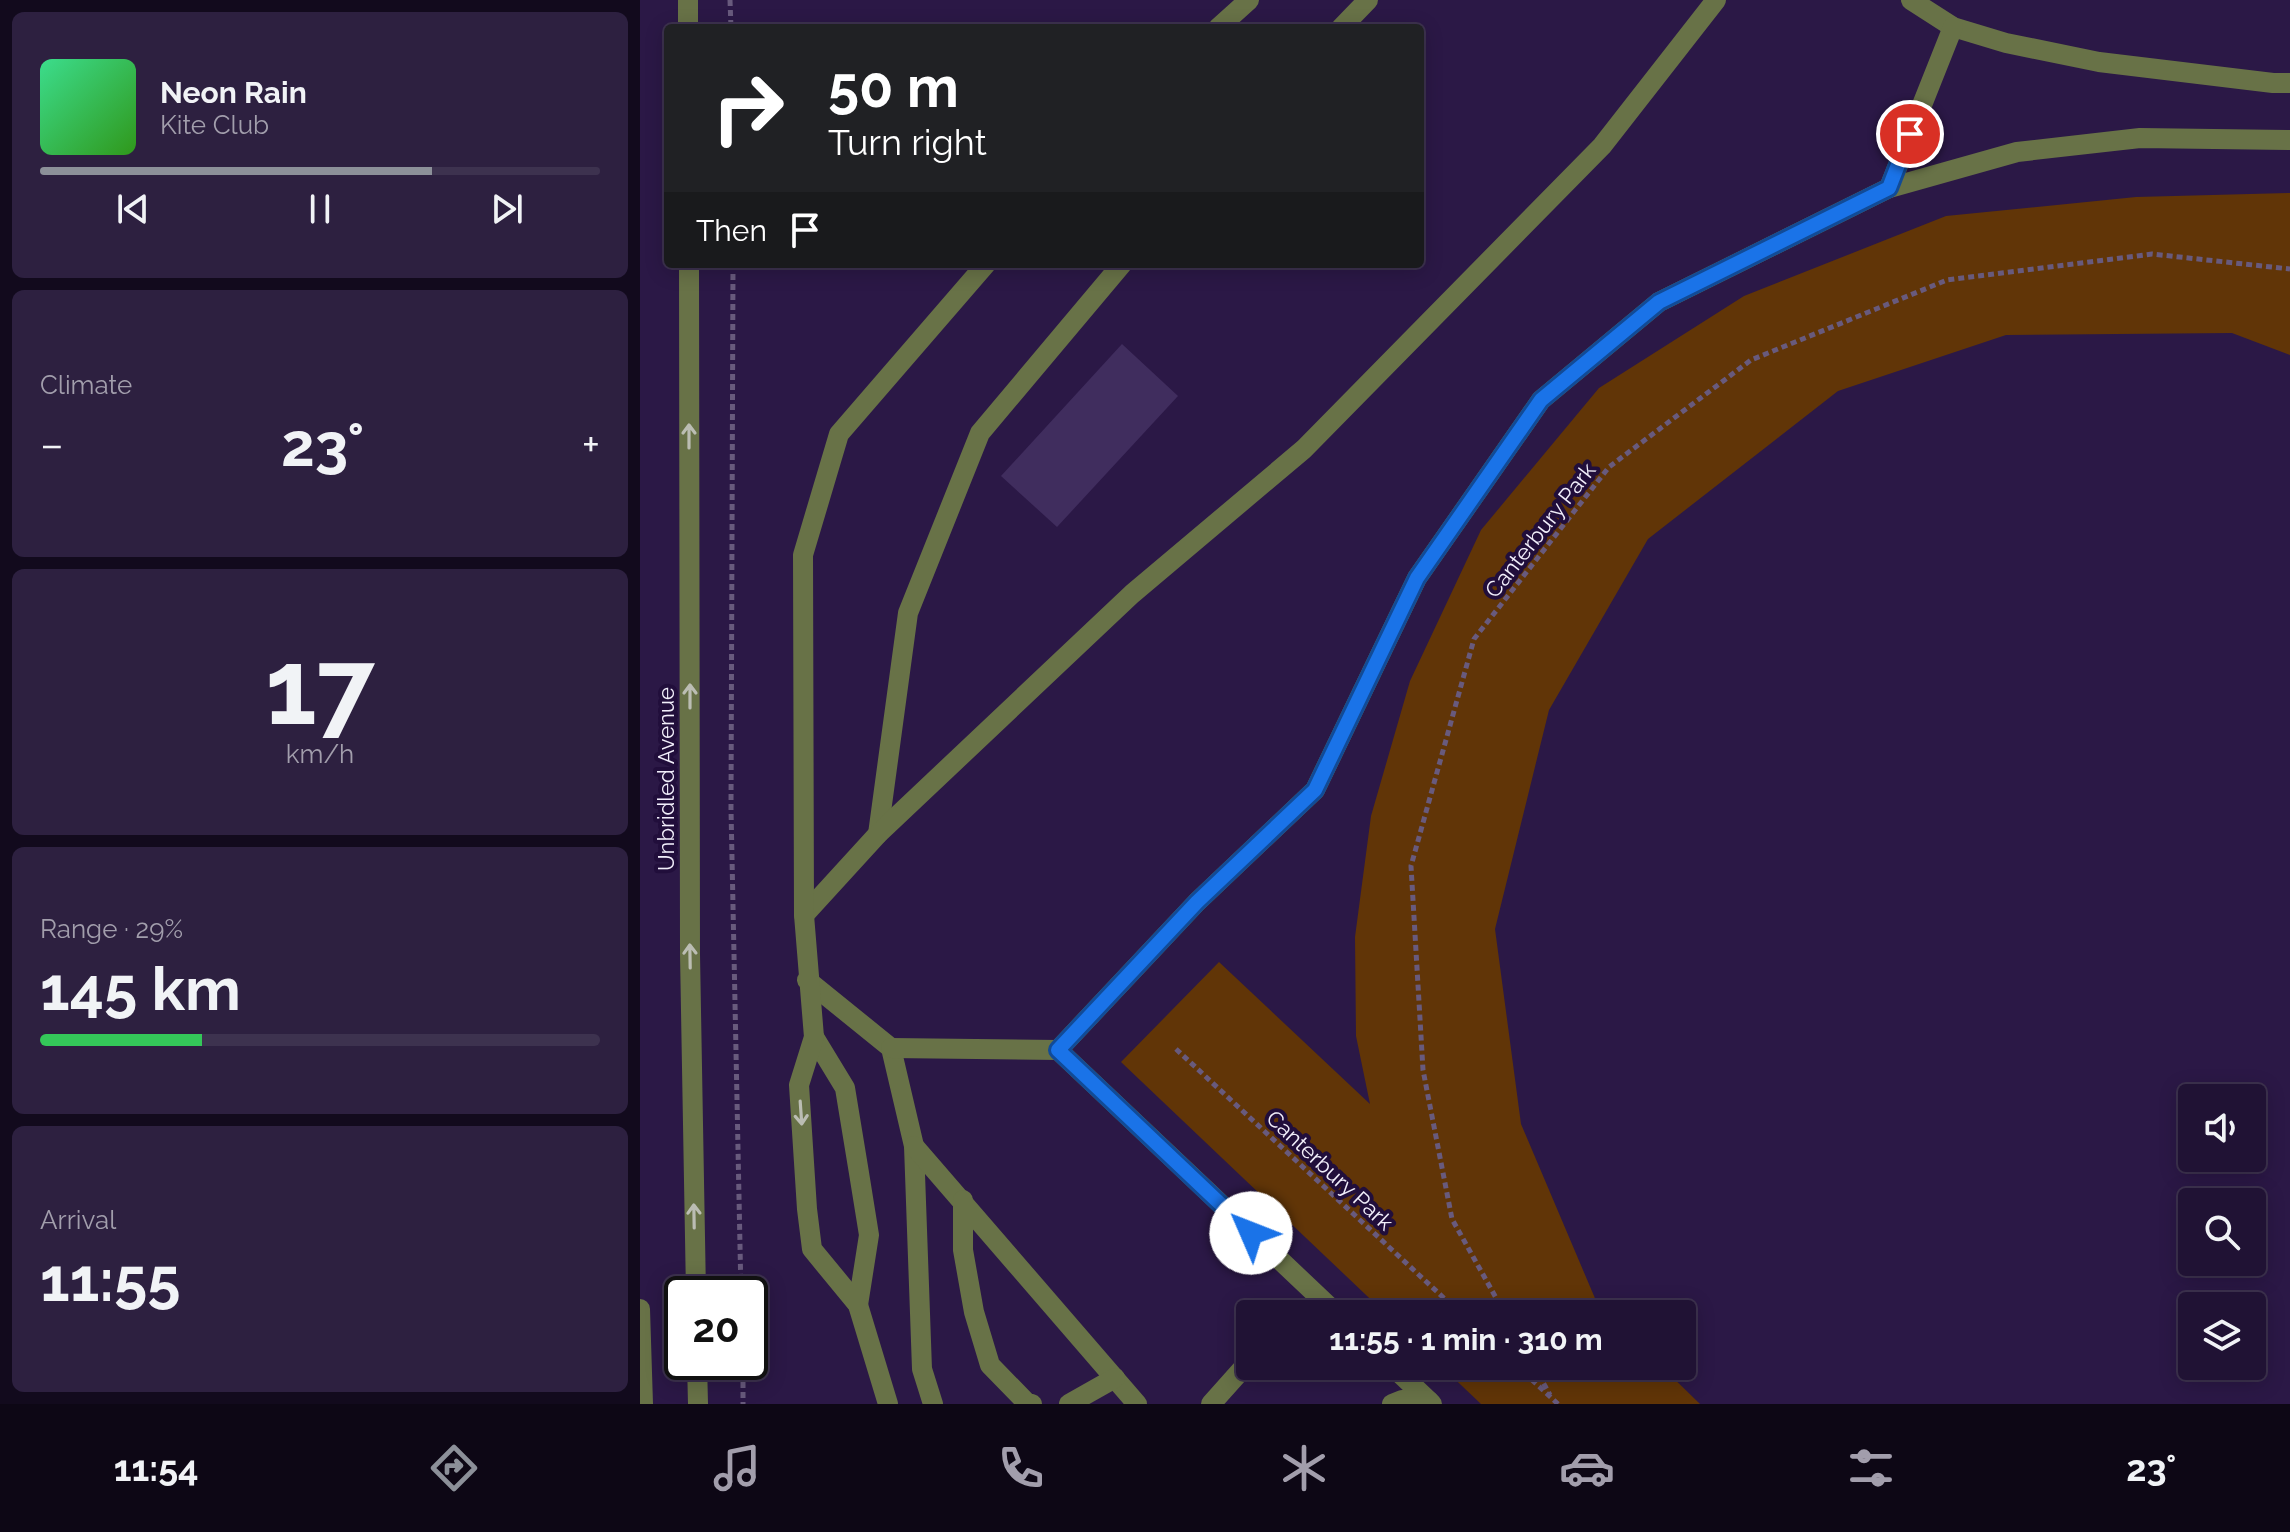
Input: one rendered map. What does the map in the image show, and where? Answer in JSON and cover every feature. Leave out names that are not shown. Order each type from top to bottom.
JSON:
[{"type":"street","points":[[688,0],[688,24]]},
{"type":"street","points":[[1222,24],[1249,0]]},
{"type":"street","points":[[1345,24],[1368,0]]},
{"type":"street","points":[[804,915],[878,834],[1132,594],[1304,449],[1602,146],[1716,0]]},
{"type":"street","points":[[1911,0],[1953,27],[2006,43],[2099,62],[2290,83]]},
{"type":"street","points":[[1889,188],[1953,27]]},
{"type":"street","points":[[1058,1050],[1197,902],[1315,790],[1417,578],[1541,400],[1659,302],[1889,188],[2017,152],[2140,138],[2290,140]]},
{"type":"street","name":"Unbridled Avenue","points":[[689,268],[690,939],[696,1276]]},
{"type":"street","points":[[858,1305],[869,1235],[845,1088],[814,1037],[807,980],[803,555],[839,434],[983,268]]},
{"type":"street","points":[[878,834],[908,613],[980,433],[1119,268]]},
{"type":"street","points":[[807,980],[891,1048],[914,1146],[922,1369],[933,1404]]},
{"type":"street","points":[[814,1037],[799,1085],[812,1249],[858,1305],[888,1404]]},
{"type":"street","points":[[891,1048],[1058,1050],[1322,1300]]},
{"type":"street","points":[[914,1146],[1137,1404]]},
{"type":"street","points":[[963,1200],[963,1250],[974,1312],[990,1365],[1027,1403],[1032,1404]]},
{"type":"street","points":[[640,1309],[643,1404]]},
{"type":"street","points":[[1211,1404],[1236,1376]]},
{"type":"street","points":[[1069,1404],[1115,1378]]},
{"type":"street","points":[[697,1380],[698,1404]]},
{"type":"street","points":[[1407,1380],[1431,1402]]},
{"type":"street","points":[[1392,1404],[1402,1400],[1431,1402]]},
{"type":"path","points":[[730,0],[731,24]]},
{"type":"path","name":"Canterbury Park","points":[[1497,1300],[1452,1219],[1423,1070],[1411,866],[1474,639],[1609,467],[1751,360],[1947,280],[2152,254],[2290,269]]},
{"type":"path","points":[[733,268],[731,809],[741,1276]]},
{"type":"path","name":"Canterbury Park","points":[[1176,1049],[1446,1300]]},
{"type":"path","points":[[743,1380],[743,1404]]},
{"type":"path","points":[[1532,1380],[1555,1402]]},
{"type":"path","points":[[1542,1380],[1555,1402]]},
{"type":"shaded area","points":[[2290,193],[2290,355],[2232,333],[2006,335],[1838,391],[1648,539],[1549,710],[1495,929],[1521,1124],[1596,1300],[1371,1300],[1121,1062],[1219,962],[1370,1104],[1356,1036],[1355,937],[1371,816],[1410,681],[1481,530],[1599,388],[1744,296],[1946,216],[2136,197]]},
{"type":"shaded area","points":[[1456,1380],[1675,1380],[1700,1404],[1481,1404]]},
{"type":"building","points":[[1122,344],[1178,396],[1057,527],[1001,476]]},
{"type":"route","points":[[1251,1233],[1058,1050],[1197,902],[1315,790],[1417,578],[1541,400],[1659,302],[1889,188],[1910,134]]}]
